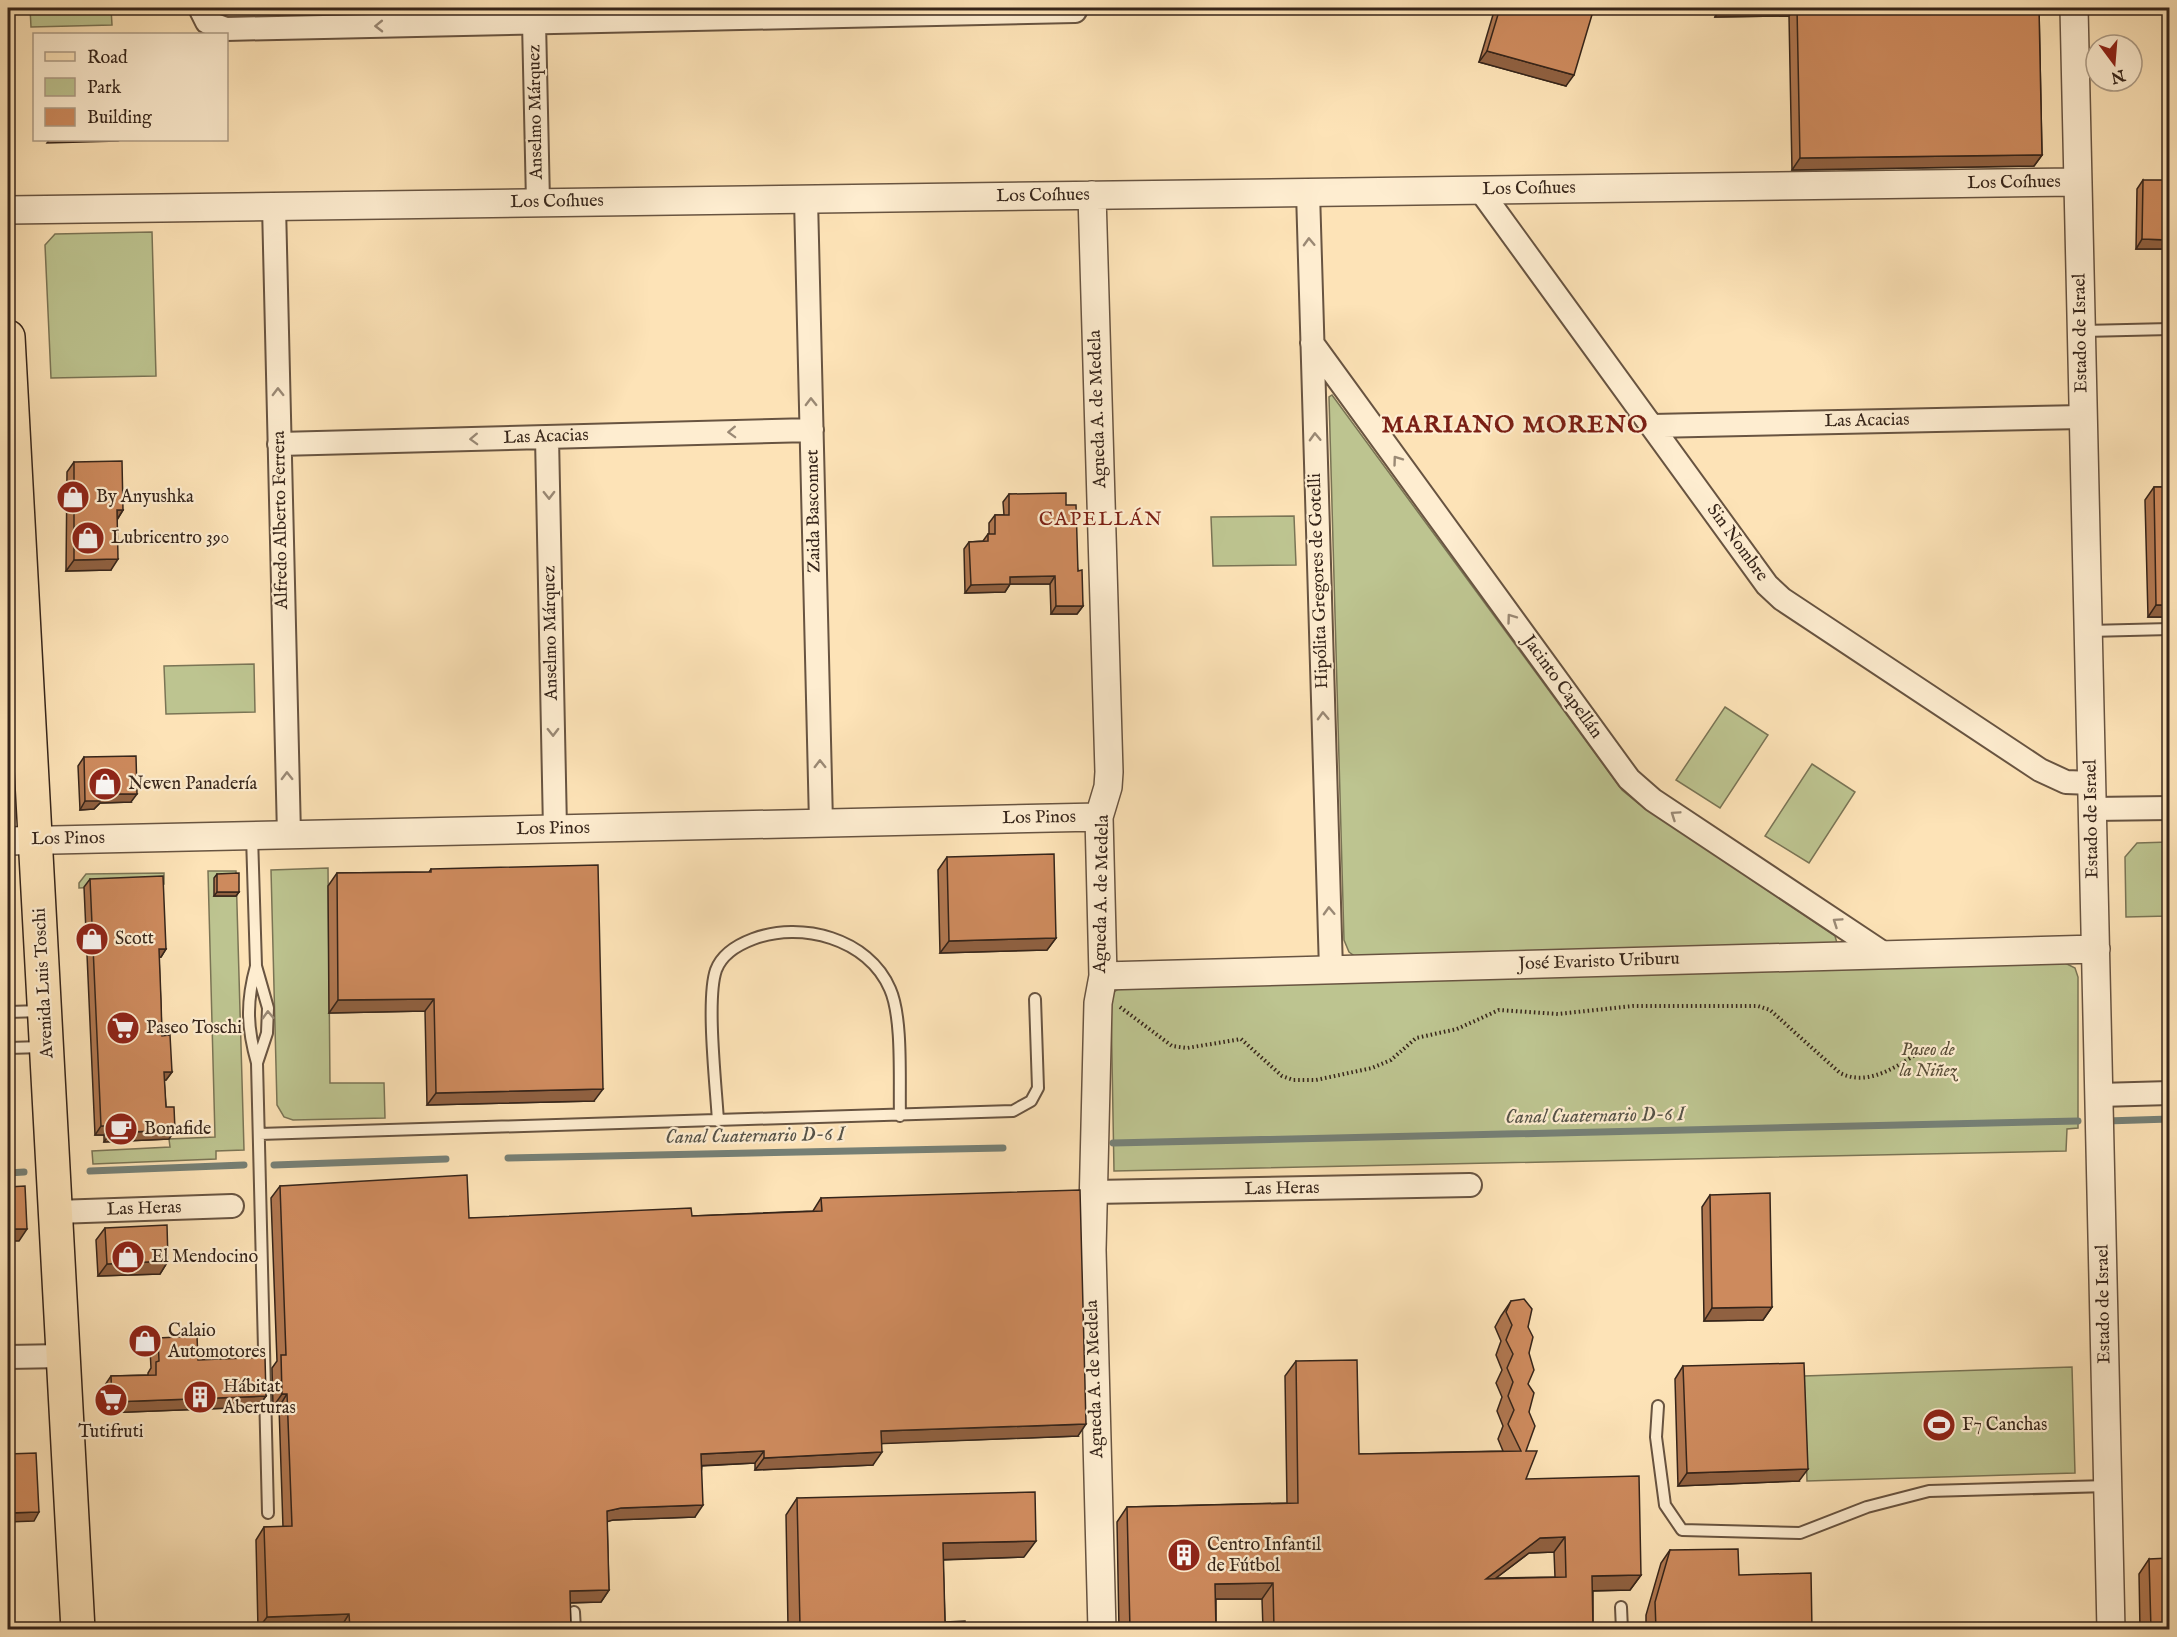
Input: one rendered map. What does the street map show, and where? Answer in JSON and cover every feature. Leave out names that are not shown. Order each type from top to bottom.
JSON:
[{"type":"main road","name":"Avenida Luis Toschi","points":[[8,338],[22,840],[45,1011],[78,1629]]},
{"type":"street","name":"Estado de Israel","points":[[2074,8],[2111,1629]]},
{"type":"street","points":[[204,15],[226,29],[534,22],[752,13],[1075,11]]},
{"type":"street","name":"Anselmo Márquez","points":[[534,22],[538,202]]},
{"type":"street","name":"Los Coíhues","points":[[8,210],[2078,182]]},
{"type":"street","name":"Sin Nombre","points":[[1480,190],[1760,576],[1782,599],[2040,771],[2066,782],[2091,783]]},
{"type":"street","name":"Hipólita Gregores de Gotelli","points":[[1308,192],[1331,970]]},
{"type":"street","name":"Agueda A. de Medela","points":[[1092,195],[1109,772],[1100,817],[1107,988],[1098,1003],[1092,1250],[1102,1629]]},
{"type":"street","name":"Zaida Basconnet","points":[[806,199],[821,823]]},
{"type":"street","name":"Alfredo Alberto Ferrera","points":[[274,206],[289,835]]},
{"type":"street","name":"Jacinto Capellán","points":[[1312,343],[1629,779],[1653,800],[1886,955]]},
{"type":"street","name":"Las Acacias","points":[[1652,426],[2083,417]]},
{"type":"street","name":"Las Acacias","points":[[279,444],[812,430]]},
{"type":"street","name":"Anselmo Márquez","points":[[547,437],[555,829]]},
{"type":"street","points":[[2092,810],[2169,808]]},
{"type":"street","name":"Los Pinos","points":[[22,840],[1100,817]]},
{"type":"street","name":"José Evaristo Uriburu","points":[[1107,988],[1331,970],[2096,949]]},
{"type":"street","points":[[2099,1095],[2169,1093]]},
{"type":"street","name":"Las Heras","points":[[1093,1192],[1470,1185]]},
{"type":"street","name":"Las Heras","points":[[56,1212],[232,1206]]},
{"type":"street","points":[[8,1357],[63,1356]]},
{"type":"lane","points":[[2081,331],[2169,329]]},
{"type":"lane","points":[[2088,631],[2169,629]]},
{"type":"lane","points":[[252,835],[256,966],[249,993],[247,1016],[248,1032],[257,1063],[268,1513]]},
{"type":"lane","points":[[718,1121],[712,996],[717,969],[724,957],[736,947],[765,935],[781,932],[815,934],[848,945],[875,965],[884,977],[891,990],[896,1015],[900,1116]]},
{"type":"lane","points":[[256,966],[267,999],[269,1024],[257,1063]]},
{"type":"lane","points":[[259,1134],[1005,1112],[1026,1106],[1035,1095],[1039,1082],[1035,999]]},
{"type":"lane","points":[[8,1012],[45,1011]]},
{"type":"lane","points":[[8,1048],[47,1047]]},
{"type":"lane","points":[[1658,1406],[1656,1437],[1665,1505],[1682,1530],[1800,1533],[1867,1507],[1929,1491],[2108,1486]]},
{"type":"lane","points":[[1621,1607],[1622,1629]]},
{"type":"lane","points":[[574,1612],[574,1629]]},
{"type":"path","points":[[1107,988],[1166,1043],[1186,1048],[1241,1039],[1277,1073],[1300,1080],[1341,1077],[1372,1068],[1391,1060],[1416,1038],[1457,1029],[1499,1010],[1568,1014],[1641,1005],[1758,1006],[1770,1010],[1840,1072],[1851,1076],[1878,1075],[1931,1045]]},
{"type":"green space","points":[[30,8],[111,8],[112,25],[31,27]]},
{"type":"green space","points":[[152,232],[156,376],[51,378],[45,245],[55,234]]},
{"type":"green space","points":[[1332,395],[1622,790],[1639,804],[1835,936],[1837,943],[1356,957],[1349,952],[1344,940],[1329,397]]},
{"type":"green space","points":[[1294,516],[1296,565],[1213,566],[1211,517]]},
{"type":"green space","points":[[254,664],[255,712],[166,714],[164,666]]},
{"type":"green space","points":[[1725,707],[1768,735],[1720,808],[1676,780]]},
{"type":"green space","points":[[1812,764],[1855,792],[1809,863],[1765,836]]},
{"type":"green space","points":[[2169,842],[2169,916],[2126,917],[2125,857],[2137,843]]},
{"type":"green space","points":[[328,868],[330,1083],[384,1083],[385,1118],[293,1120],[284,1117],[277,1105],[271,870]]},
{"type":"green space","points":[[208,871],[236,871],[244,1150],[216,1151],[216,1159],[93,1164],[92,1151],[170,1147],[169,1139],[215,1137]]},
{"type":"green space","points":[[164,873],[164,884],[79,888],[79,883],[86,874]]},
{"type":"green space","name":"Paseo de la Niñez","points":[[2065,963],[2075,968],[2078,977],[2078,1128],[2067,1129],[2066,1151],[1114,1171],[1111,1004],[1114,992],[1120,988]]},
{"type":"green space","name":"F7 Canchas","points":[[2072,1367],[2075,1473],[1807,1481],[1804,1376]]},
{"type":"building","points":[[1500,8],[1594,8],[1574,75],[1487,51]]},
{"type":"building","points":[[1797,8],[2039,8],[2042,155],[1800,158]]},
{"type":"building","points":[[2143,180],[2169,180],[2169,240],[2142,239]]},
{"type":"building","points":[[122,461],[123,510],[117,510],[118,559],[74,560],[74,462]]},
{"type":"building","points":[[2154,487],[2169,487],[2169,605],[2156,605]]},
{"type":"building","points":[[1066,493],[1066,505],[1076,505],[1078,571],[1082,570],[1083,606],[1056,606],[1055,576],[1010,577],[1010,584],[971,585],[969,542],[988,541],[988,534],[995,534],[995,515],[1009,515],[1009,494]]},
{"type":"building","name":"Newen Panadería","points":[[136,756],[137,794],[105,794],[100,801],[85,801],[84,757]]},
{"type":"building","points":[[1054,854],[1056,938],[949,941],[947,857]]},
{"type":"building","points":[[598,865],[603,1089],[436,1093],[434,999],[338,1000],[337,873],[431,872],[431,869]]},
{"type":"building","points":[[239,873],[239,892],[217,892],[217,874]]},
{"type":"building","name":"Paseo Toschi","points":[[163,876],[166,949],[159,949],[162,1036],[170,1035],[172,1072],[164,1072],[166,1107],[174,1107],[175,1130],[110,1133],[109,1126],[101,1126],[90,879]]},
{"type":"building","points":[[8,1068],[9,1137],[8,1137]]},
{"type":"building","points":[[467,1175],[469,1218],[691,1208],[692,1216],[822,1211],[821,1198],[1080,1190],[1086,1424],[881,1431],[882,1452],[764,1458],[764,1451],[701,1454],[703,1505],[621,1508],[607,1511],[609,1590],[570,1591],[571,1629],[350,1629],[349,1614],[267,1617],[264,1527],[292,1526],[287,1394],[282,1394],[281,1355],[286,1355],[280,1186]]},
{"type":"building","points":[[25,1186],[27,1229],[8,1229],[8,1187]]},
{"type":"building","points":[[1770,1193],[1772,1307],[1712,1308],[1710,1195]]},
{"type":"building","points":[[167,1225],[168,1261],[107,1264],[105,1228]]},
{"type":"building","points":[[1524,1299],[1532,1309],[1528,1327],[1533,1337],[1529,1353],[1534,1370],[1528,1384],[1534,1393],[1529,1412],[1535,1426],[1526,1451],[1537,1451],[1526,1479],[1639,1476],[1641,1575],[1592,1576],[1593,1629],[1274,1629],[1273,1583],[1215,1584],[1216,1629],[1130,1629],[1127,1507],[1298,1503],[1296,1361],[1357,1360],[1359,1454],[1521,1451],[1508,1424],[1514,1410],[1508,1396],[1513,1382],[1507,1368],[1513,1354],[1506,1340],[1512,1325],[1506,1312],[1511,1301]],"holes":[[[1565,1537],[1566,1577],[1486,1579],[1540,1538]]]},
{"type":"building","points":[[197,1336],[198,1360],[265,1357],[266,1396],[112,1402],[111,1376],[156,1375],[156,1362],[159,1361],[158,1338]]},
{"type":"building","points":[[1804,1363],[1808,1469],[1687,1473],[1683,1366]]},
{"type":"building","points":[[36,1453],[39,1512],[8,1513],[8,1454]]},
{"type":"building","points":[[1035,1492],[1036,1541],[943,1543],[945,1622],[965,1621],[966,1629],[740,1629],[740,1627],[800,1625],[797,1498]]},
{"type":"building","points":[[1738,1549],[1739,1575],[1811,1573],[1812,1629],[1656,1629],[1655,1602],[1670,1550]]},
{"type":"building","points":[[2169,1558],[2169,1629],[2151,1629],[2149,1559]]},
{"type":"waterway","name":"Canal Cuaternario D-6 I","points":[[2106,1121],[2170,1119]]},
{"type":"waterway","name":"Canal Cuaternario D-6 I","points":[[1113,1143],[2078,1121]]},
{"type":"waterway","name":"Canal Cuaternario D-6 I","points":[[508,1158],[1003,1148]]},
{"type":"waterway","name":"Canal Cuaternario D-6 I","points":[[274,1165],[446,1159]]},
{"type":"waterway","name":"Canal Cuaternario D-6 I","points":[[90,1171],[244,1165]]},
{"type":"waterway","name":"Canal Cuaternario D-6 I","points":[[8,1173],[24,1172]]},
{"type":"place","name":"By Anyushka","points":[[73,497]]},
{"type":"place","name":"Lubricentro 390","points":[[88,538]]},
{"type":"place","name":"Newen Panadería","points":[[105,784]]},
{"type":"place","name":"Scott","points":[[92,939]]},
{"type":"place","name":"Paseo Toschi","points":[[123,1028]]},
{"type":"place","name":"Bonafide","points":[[121,1129]]},
{"type":"place","name":"El Mendocino","points":[[128,1257]]},
{"type":"place","name":"Calaio Automotores","points":[[145,1341]]},
{"type":"place","name":"Hábitat Aberturas","points":[[200,1397]]},
{"type":"place","name":"Tutifruti","points":[[111,1400]]},
{"type":"place","name":"F7 Canchas","points":[[1939,1425]]},
{"type":"place","name":"Centro Infantil de Fútbol","points":[[1184,1555]]},
{"type":"district","name":"MARIANO MORENO","points":[[1515,425]]},
{"type":"district","name":"CAPELLÁN","points":[[1101,519]]}]
